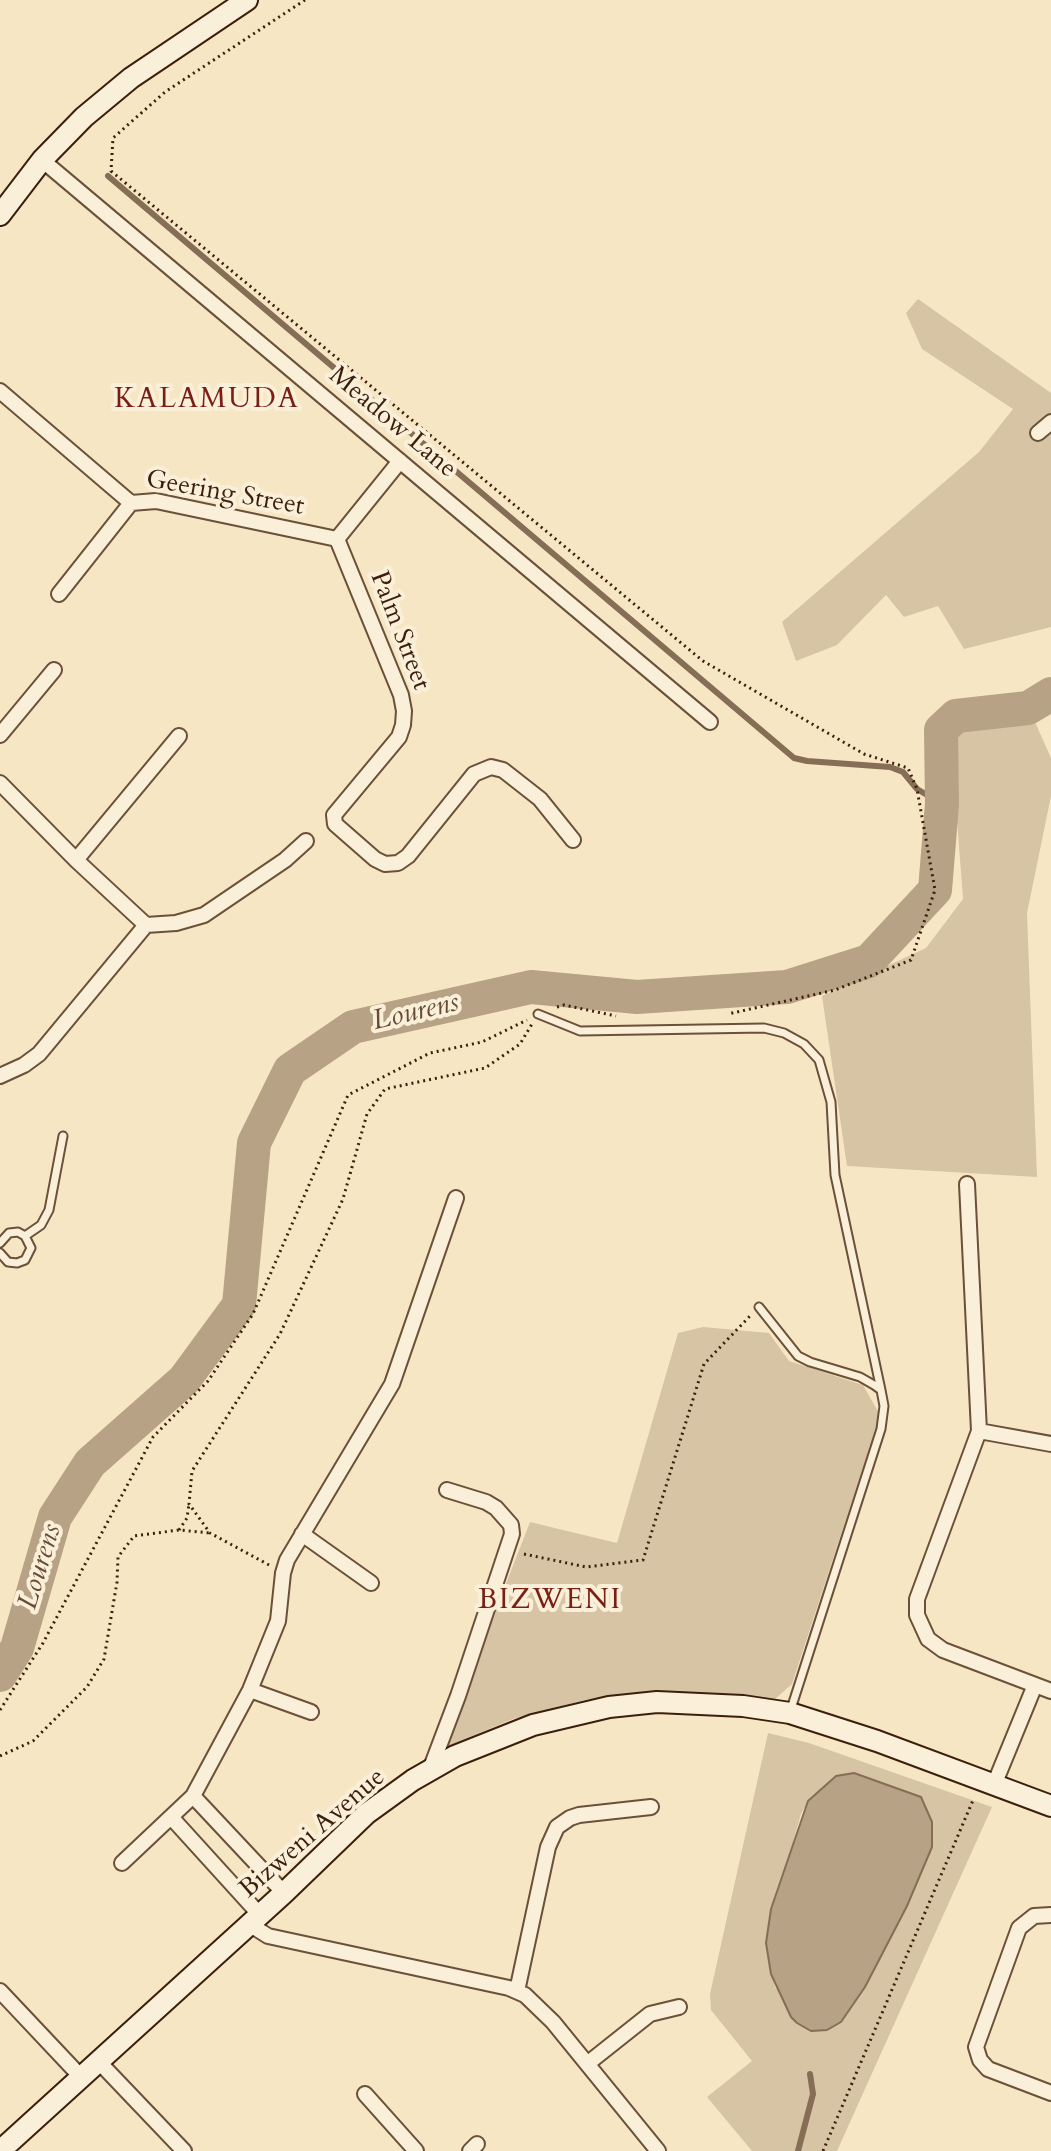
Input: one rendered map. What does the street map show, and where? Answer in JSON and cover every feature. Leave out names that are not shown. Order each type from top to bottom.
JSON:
[{"type":"street","points":[[0,215],[42,160],[84,117],[131,78],[247,0]]},
{"type":"street","name":"Meadow Lane","points":[[42,160],[710,722]]},
{"type":"street","name":"Geering Street","points":[[0,391],[131,503],[156,501],[337,539]]},
{"type":"street","points":[[1038,433],[1051,422]]},
{"type":"street","points":[[337,539],[400,461]]},
{"type":"street","points":[[59,594],[131,503]]},
{"type":"street","name":"Palm Street","points":[[337,539],[401,695],[404,711],[403,725],[392,748],[333,819],[337,827],[375,859],[385,864],[398,863],[408,856],[474,774],[491,767],[503,770],[533,792],[573,840]]},
{"type":"street","points":[[0,735],[54,670]]},
{"type":"street","points":[[76,860],[179,736]]},
{"type":"street","points":[[0,783],[146,925]]},
{"type":"street","points":[[0,1076],[39,1054],[146,925],[176,923],[204,915],[285,860],[306,841]]},
{"type":"street","points":[[967,1184],[979,1431],[917,1599],[917,1615],[928,1639],[943,1650],[1051,1691]]},
{"type":"street","points":[[122,1863],[193,1796],[250,1690],[278,1621],[283,1573],[302,1534],[392,1384],[456,1198]]},
{"type":"street","points":[[979,1431],[1051,1444]]},
{"type":"street","points":[[430,1771],[512,1534],[505,1516],[486,1502],[447,1490]]},
{"type":"street","points":[[302,1534],[371,1583]]},
{"type":"street","points":[[988,1783],[1035,1685]]},
{"type":"street","points":[[250,1690],[311,1712]]},
{"type":"street","name":"Bizweni Avenue","points":[[0,2151],[100,2063],[366,1814],[430,1771],[496,1738],[575,1713],[657,1702],[700,1703],[790,1713],[877,1741],[1051,1806]]},
{"type":"street","points":[[193,1796],[284,1893]]},
{"type":"street","points":[[517,1991],[548,1847],[557,1827],[579,1815],[651,1807]]},
{"type":"street","points":[[171,1817],[268,1936],[517,1991],[538,2006],[658,2151]]},
{"type":"street","points":[[1051,1915],[1034,1916],[1019,1928],[976,2047],[980,2060],[988,2069],[1051,2093]]},
{"type":"street","points":[[0,1991],[82,2078]]},
{"type":"street","points":[[587,2064],[650,2014],[679,2007]]},
{"type":"street","points":[[100,2063],[184,2151]]},
{"type":"street","points":[[365,2094],[416,2151]]},
{"type":"lane","points":[[538,1014],[580,1031],[764,1028],[784,1033],[804,1044],[819,1060],[831,1102],[835,1175],[884,1406],[881,1429],[790,1713]]},
{"type":"lane","points":[[25,1236],[41,1225],[49,1210],[63,1136]]},
{"type":"lane","points":[[0,1243],[9,1233],[18,1232],[25,1236],[31,1248],[25,1260],[12,1263],[1,1258]]},
{"type":"lane","points":[[759,1307],[798,1356],[860,1377],[881,1390]]},
{"type":"path","points":[[0,1710],[43,1643],[153,1437],[208,1381],[253,1314],[348,1095],[430,1053],[482,1042],[538,1014]]},
{"type":"path","points":[[179,1530],[187,1518],[192,1471],[280,1334],[343,1199],[367,1114],[376,1101],[385,1089],[485,1068],[520,1044]]},
{"type":"path","points":[[508,1551],[586,1567],[643,1560],[704,1364],[759,1307]]},
{"type":"path","points":[[189,1504],[210,1533]]},
{"type":"path","points":[[0,1756],[33,1741],[87,1687],[104,1659],[117,1582],[118,1557],[134,1536],[179,1530],[210,1533],[283,1573]]},
{"type":"path","points":[[823,2151],[988,1783]]},
{"type":"shaded area","points":[[918,299],[1051,393],[1051,627],[964,649],[938,606],[904,617],[886,595],[837,645],[796,661],[782,622],[979,452],[1013,409],[922,349],[906,313]]},
{"type":"shaded area","points":[[997,720],[1035,722],[1051,758],[1051,796],[1027,913],[1037,1177],[847,1166],[822,996],[926,948],[963,899],[952,754],[954,731]]},
{"type":"shaded area","points":[[703,1327],[769,1333],[789,1361],[863,1385],[880,1415],[792,1684],[774,1700],[721,1693],[647,1692],[584,1700],[513,1719],[448,1746],[445,1740],[530,1522],[617,1543],[678,1333]]},
{"type":"shaded area","points":[[768,1733],[809,1743],[992,1807],[837,2151],[752,2151],[707,2097],[752,2061],[711,2010],[710,1994]],"holes":[[[836,1776],[921,1797],[932,1822],[932,1847],[907,1906],[886,1942],[776,1989],[766,1943],[771,1909],[801,1814],[808,1801]]]},
{"type":"shaded area","points":[[854,1773],[921,1797],[932,1822],[932,1847],[907,1906],[865,1987],[841,2022],[827,2030],[811,2031],[791,2017],[771,1974],[766,1943],[771,1909],[808,1801],[836,1776]]},
{"type":"waterway","points":[[108,176],[794,758],[890,767],[903,772],[917,789],[942,804]]},
{"type":"waterway","name":"Lourens","points":[[0,1675],[17,1648],[55,1517],[90,1463],[184,1380],[239,1305],[254,1143],[290,1070],[353,1027],[531,987],[637,997],[787,987],[869,961],[935,890],[942,804],[941,730],[956,716],[1028,708],[1051,694]]},
{"type":"waterway","points":[[798,2151],[813,2094],[810,2074]]},
{"type":"district","name":"KALAMUDA","points":[[207,401]]},
{"type":"district","name":"BIZWENI","points":[[550,1602]]}]
